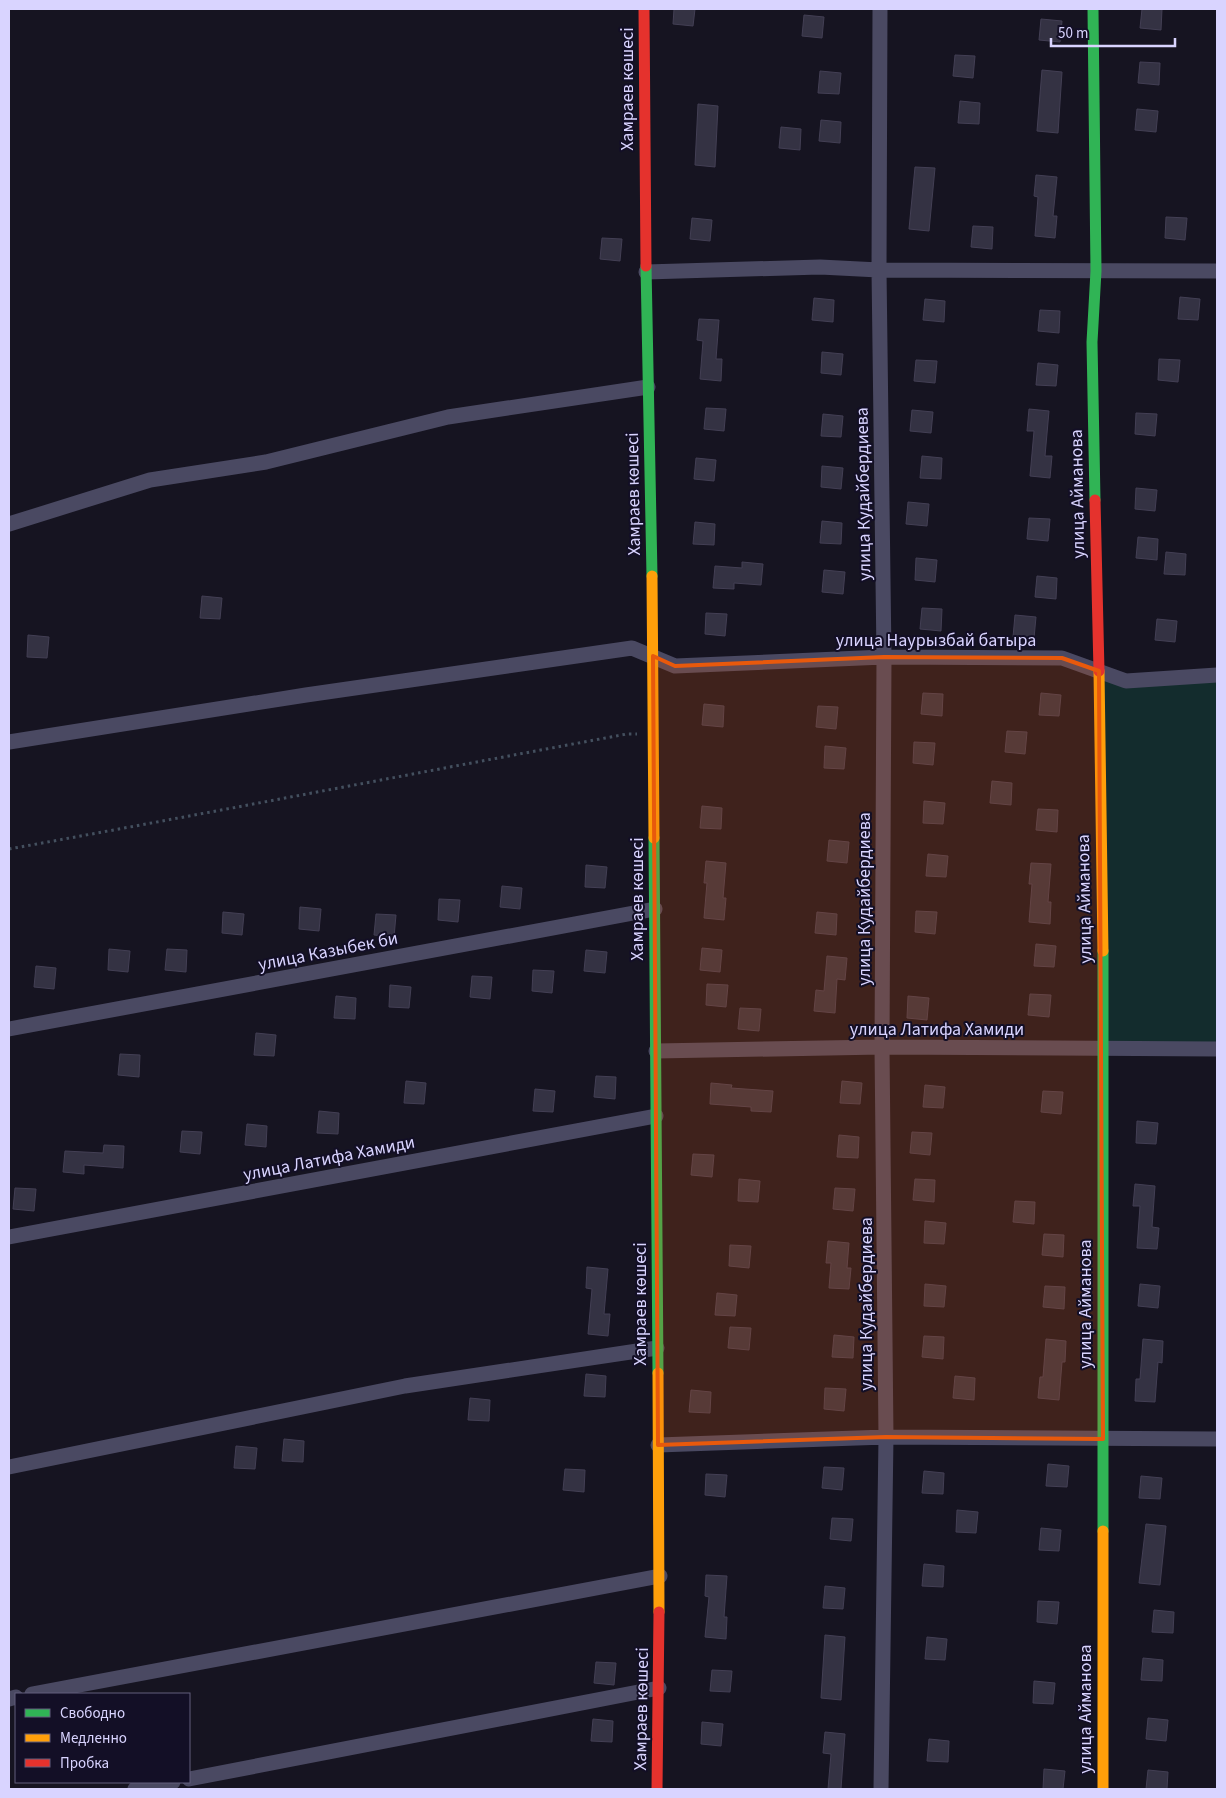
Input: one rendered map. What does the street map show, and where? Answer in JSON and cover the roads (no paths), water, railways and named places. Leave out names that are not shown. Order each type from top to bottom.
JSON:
[{"type":"street","name":"Хамраев көшесі","points":[[644,9],[646,272],[654,734],[660,1576],[657,1789]]},
{"type":"street","name":"улица Кудайбердиева","points":[[880,9],[880,270],[884,658],[882,1047],[886,1437],[881,1789]]},
{"type":"street","name":"улица Айманова","points":[[1093,9],[1096,271],[1092,342],[1104,1048],[1103,1789]]},
{"type":"street","points":[[646,272],[820,267],[880,270],[1217,271]]},
{"type":"street","points":[[9,524],[150,480],[266,462],[448,417],[648,387]]},
{"type":"street","name":"улица Наурызбай батыра","points":[[9,742],[306,695],[632,648],[675,666],[884,658],[1062,658],[1126,680],[1217,675]]},
{"type":"street","name":"улица Казыбек би","points":[[9,1029],[655,909]]},
{"type":"street","name":"улица Латифа Хамиди","points":[[656,1051],[882,1047],[1217,1048]]},
{"type":"street","name":"улица Латифа Хамиди","points":[[9,1237],[656,1116]]},
{"type":"street","points":[[9,1467],[405,1386],[657,1348]]},
{"type":"street","points":[[658,1445],[886,1437],[1217,1439]]},
{"type":"street","points":[[37,1693],[660,1576]]},
{"type":"street","points":[[190,1779],[658,1688]]},
{"type":"street","points":[[135,1789],[168,1783]]}]
